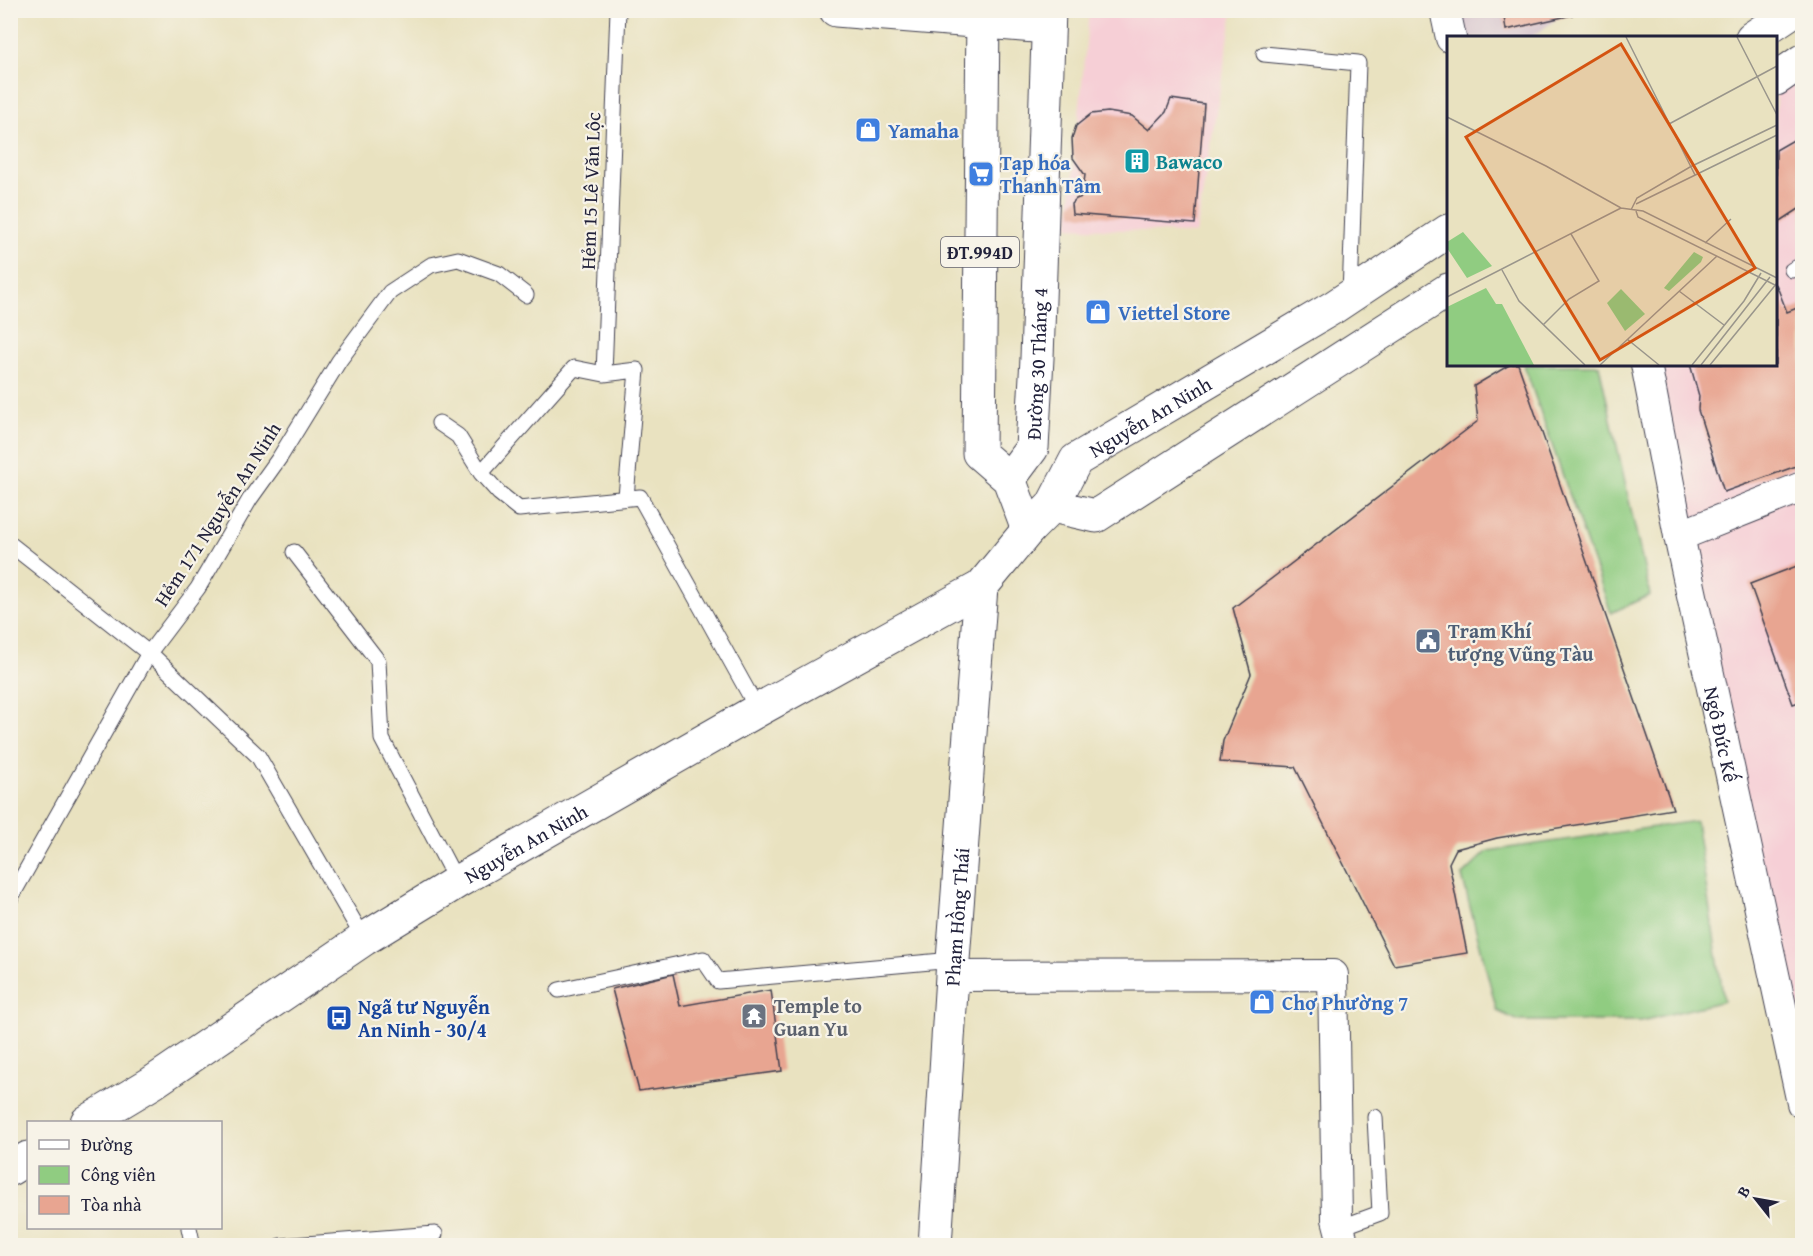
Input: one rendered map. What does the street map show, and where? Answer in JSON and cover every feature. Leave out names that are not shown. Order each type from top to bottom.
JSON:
[{"type":"main road","points":[[836,10],[1049,19]]},
{"type":"main road","points":[[1755,36],[1794,10]]},
{"type":"main road","name":"ĐT.994D","points":[[982,16],[979,453],[1009,479]]},
{"type":"main road","name":"Đường 30 Tháng 4","points":[[1009,479],[1032,448],[1049,19]]},
{"type":"main road","points":[[1777,78],[1803,61]]},
{"type":"main road","name":"Nguyễn An Ninh","points":[[1052,506],[1076,460],[1350,296],[1447,232]]},
{"type":"main road","points":[[981,587],[1028,530],[1052,506],[1096,516],[1447,291]]},
{"type":"main road","points":[[1009,479],[1028,530]]},
{"type":"main road","name":"Nguyễn An Ninh","points":[[89,1121],[119,1109],[152,1083],[364,939],[457,882],[758,710],[981,587]]},
{"type":"main road","name":"Phạm Hồng Thái","points":[[935,1245],[952,968],[981,587]]},
{"type":"main road","points":[[10,1169],[27,1159]]},
{"type":"street","points":[[1445,10],[1450,36]]},
{"type":"street","name":"Ngô Đức Kế","points":[[1646,366],[1679,536],[1793,1018],[1803,1103]]},
{"type":"street","points":[[1679,536],[1803,487]]},
{"type":"street","points":[[952,968],[1333,975],[1337,1219],[1342,1237]]},
{"type":"lane","name":"Hẻm 15 Lê Văn Lộc","points":[[604,374],[618,10]]},
{"type":"lane","points":[[1263,54],[1358,63],[1350,296]]},
{"type":"lane","name":"Hẻm 171 Nguyễn An Ninh","points":[[10,899],[149,653],[198,588],[250,500],[280,457],[339,361],[390,292],[430,266],[458,259],[499,274],[526,296]]},
{"type":"lane","points":[[481,473],[574,368],[604,374],[637,370],[626,497]]},
{"type":"lane","points":[[439,423],[459,436],[481,473],[499,493],[519,509],[640,497],[758,710]]},
{"type":"lane","points":[[10,544],[149,653],[258,756],[364,939]]},
{"type":"lane","points":[[294,552],[378,661],[382,739],[457,882]]},
{"type":"lane","points":[[559,990],[703,959],[718,981],[952,968]]},
{"type":"lane","points":[[1342,1237],[1380,1213],[1375,1117]]},
{"type":"lane","points":[[189,1229],[193,1245]]},
{"type":"lane","points":[[280,1245],[435,1234]]},
{"type":"shaded area","points":[[1089,11],[1233,11],[1196,234],[1068,227]]},
{"type":"shaded area","points":[[1456,11],[1568,11],[1533,36],[1461,36]]},
{"type":"shaded area","points":[[1802,61],[1802,1084],[1650,366],[1777,366],[1777,78]]},
{"type":"green space","points":[[1524,366],[1599,366],[1650,595],[1611,613]]},
{"type":"green space","points":[[1696,821],[1724,1001],[1641,1021],[1519,1021],[1497,1011],[1462,876],[1488,851]]},
{"type":"building","points":[[1503,10],[1577,10],[1572,15],[1506,30]]},
{"type":"building","name":"Bawaco","points":[[1171,99],[1204,104],[1195,224],[1072,214],[1071,204],[1082,197],[1085,175],[1073,158],[1072,138],[1076,126],[1091,114],[1108,112],[1132,116],[1149,130],[1166,112]]},
{"type":"building","points":[[1802,135],[1802,207],[1777,223],[1777,149]]},
{"type":"building","points":[[1777,287],[1787,312],[1802,306],[1802,464],[1724,492],[1698,410],[1699,396],[1691,366],[1777,366]]},
{"type":"building","name":"Trạm Khí tượng Vũng Tàu","points":[[1508,366],[1519,366],[1673,809],[1497,838],[1456,849],[1449,863],[1467,953],[1394,965],[1295,767],[1220,762],[1223,741],[1251,674],[1233,608],[1478,421],[1474,386]]},
{"type":"building","points":[[1802,564],[1802,701],[1793,704],[1750,584]]},
{"type":"building","points":[[673,974],[680,1006],[771,990],[782,1071],[639,1091],[612,989]]},
{"type":"place","name":"Yamaha","points":[[868,130]]},
{"type":"place","name":"Bawaco","points":[[1137,161]]},
{"type":"place","name":"Tạp hóa Thanh Tâm","points":[[981,174]]},
{"type":"place","name":"Viettel Store","points":[[1098,312]]},
{"type":"place","name":"Trạm Khí tượng Vũng Tàu","points":[[1428,641]]},
{"type":"place","name":"Chợ Phường 7","points":[[1262,1002]]},
{"type":"place","name":"Temple to Guan Yu","points":[[754,1016]]},
{"type":"place","name":"Ngã tư Nguyễn An Ninh - 30/4","points":[[339,1018]]}]
